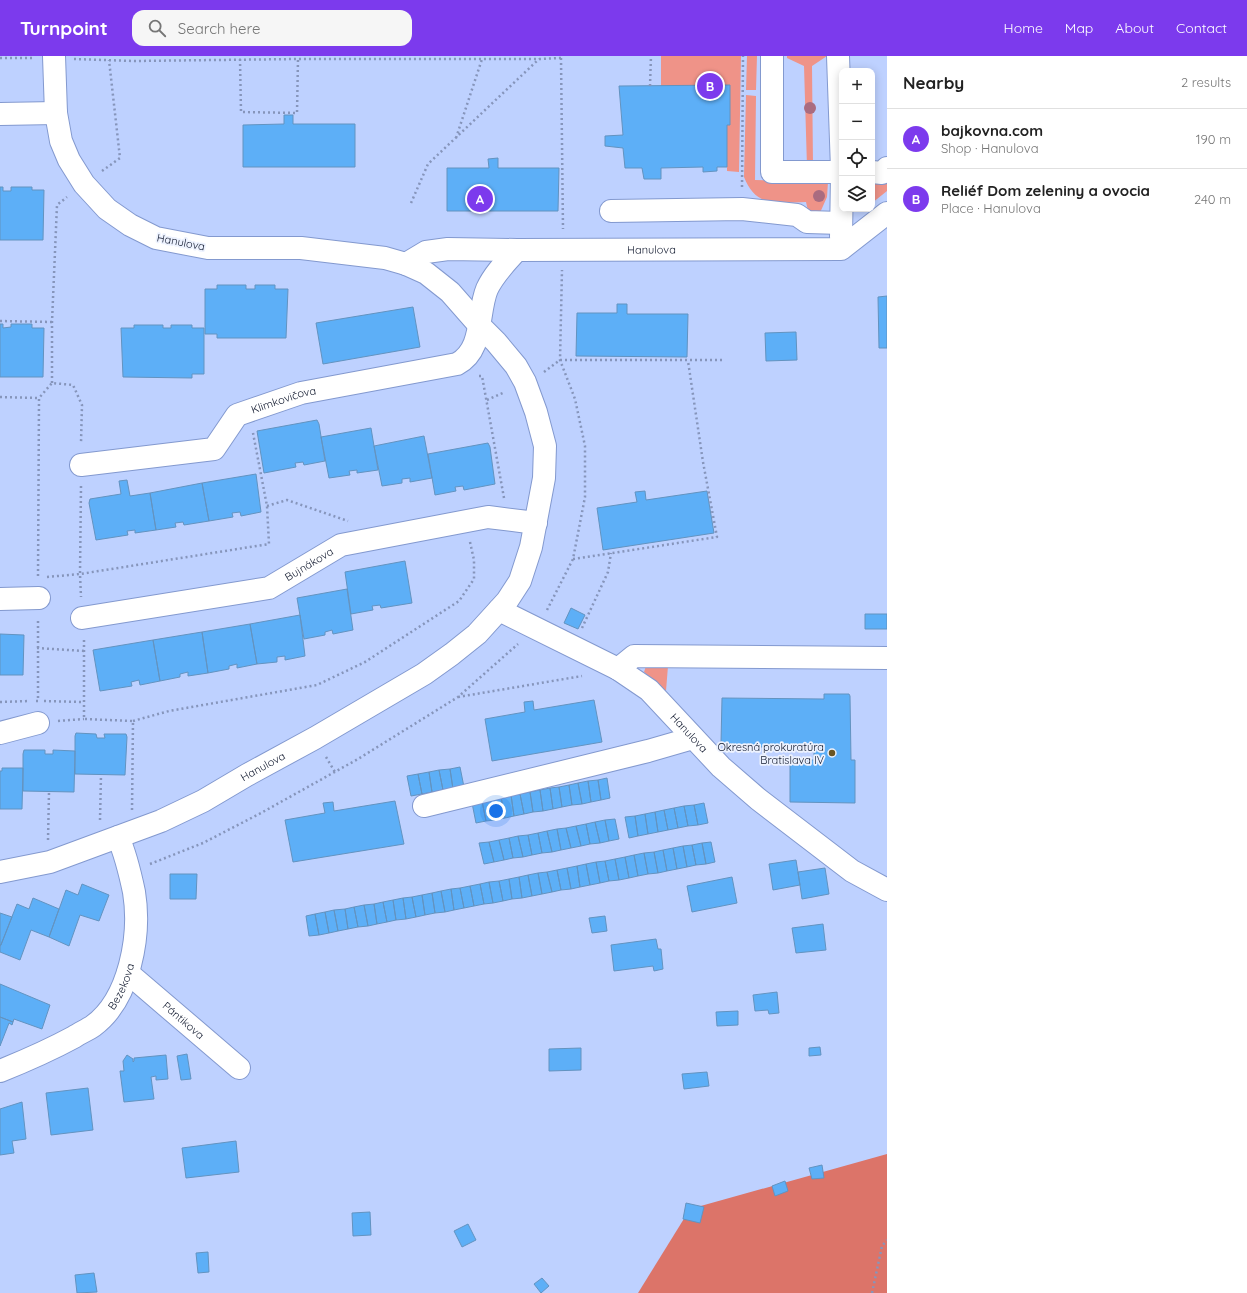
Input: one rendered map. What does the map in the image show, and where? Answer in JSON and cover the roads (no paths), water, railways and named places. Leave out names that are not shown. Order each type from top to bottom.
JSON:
[{"type":"street","points":[[772,56],[772,172],[839,170]]},
{"type":"street","points":[[838,56],[841,140]]},
{"type":"street","name":"Hanulova","points":[[0,872],[50,862],[161,821],[203,801],[424,674],[452,654],[477,634],[507,601],[520,581],[525,570],[536,523],[544,478],[545,463],[545,446],[538,418],[525,382],[516,366],[450,292],[426,273],[406,264],[385,258],[301,248],[208,248],[156,238],[130,225],[112,213],[84,184],[65,150],[59,131],[56,113],[54,57]]},
{"type":"street","points":[[0,114],[56,113]]},
{"type":"street","points":[[875,172],[882,172],[887,168]]},
{"type":"street","points":[[841,249],[842,176]]},
{"type":"street","points":[[611,210],[742,209],[797,215],[807,222],[841,223]]},
{"type":"street","points":[[841,249],[887,213]]},
{"type":"street","name":"Hanulova","points":[[406,264],[426,252],[441,250],[841,249]]},
{"type":"street","name":"Klimkovičova","points":[[81,465],[214,449],[238,415],[301,393],[457,364],[462,361],[472,349],[487,290],[493,278],[504,263],[517,250]]},
{"type":"street","name":"Bujnákova","points":[[82,618],[269,588],[341,545],[488,517],[536,523]]},
{"type":"street","points":[[0,599],[39,598]]},
{"type":"street","name":"Hanulova","points":[[499,610],[618,669],[649,690],[721,767],[758,799],[852,871],[887,890]]},
{"type":"street","points":[[618,669],[634,656],[887,658]]},
{"type":"street","points":[[0,733],[38,723]]},
{"type":"street","points":[[424,806],[648,752],[693,738]]},
{"type":"street","name":"Bezekova","points":[[0,1071],[57,1046],[92,1026],[108,1010],[121,990],[128,973],[134,946],[135,911],[134,893],[126,857],[118,837]]},
{"type":"street","name":"Pántikova","points":[[128,973],[239,1068]]},
{"type":"place","name":"Reliéf Dom zeleniny a ovocia","points":[[710,86]]},
{"type":"place","name":"bajkovna.com","points":[[480,199]]},
{"type":"place","name":"Okresná prokuratúra Bratislava IV","points":[[832,753]]}]
